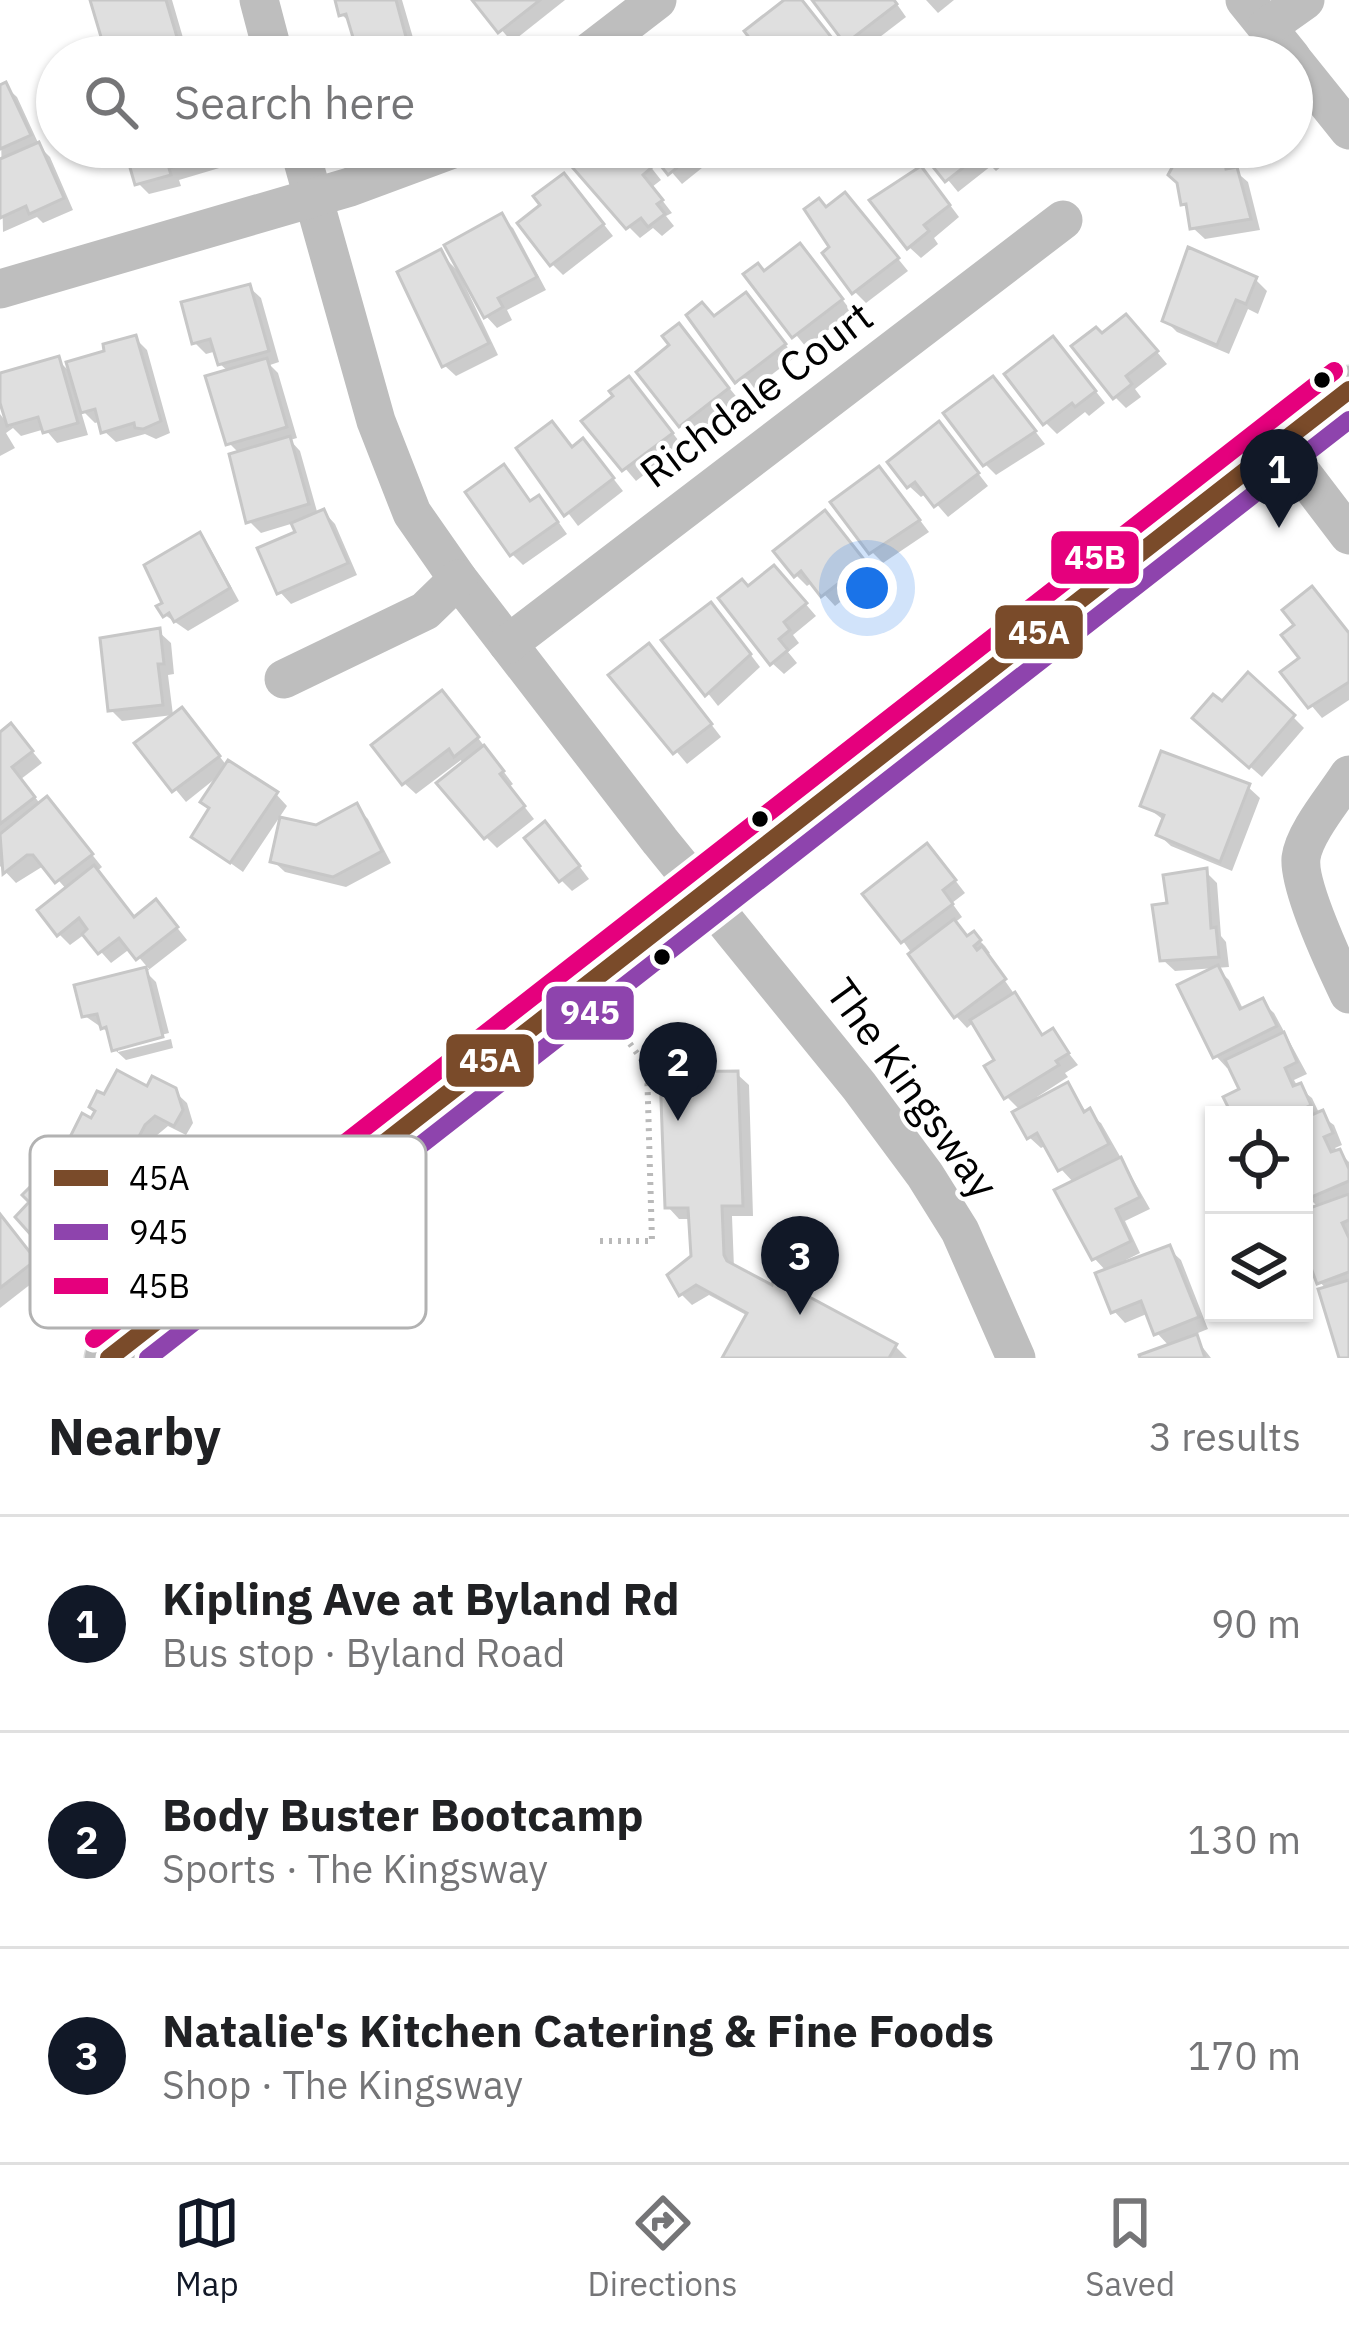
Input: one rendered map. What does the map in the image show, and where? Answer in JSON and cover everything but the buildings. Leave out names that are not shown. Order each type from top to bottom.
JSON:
[{"type":"main road","points":[[391,1136],[1349,390]]},
{"type":"main road","points":[[109,1358],[147,1328]]},
{"type":"street","points":[[259,0],[268,36]]},
{"type":"street","points":[[610,36],[657,0]]},
{"type":"street","points":[[1274,36],[1305,0]]},
{"type":"street","points":[[1313,85],[1349,130]]},
{"type":"street","name":"The Kingsway","points":[[305,168],[376,421],[412,513],[508,644],[925,1175],[960,1231],[1016,1358]]},
{"type":"street","points":[[0,289],[401,168]]},
{"type":"street","name":"Richdale Court","points":[[508,644],[1063,220]]},
{"type":"street","points":[[1279,443],[1349,535]]},
{"type":"street","points":[[284,679],[425,611],[458,579]]},
{"type":"street","points":[[1349,776],[1325,808],[1301,858],[1305,884],[1349,994]]},
{"type":"path","points":[[586,983],[647,1067],[652,1241],[600,1241]]},
{"type":"path","points":[[647,1067],[695,1064]]},
{"type":"transit line","name":"45B","points":[[354,1136],[1334,371]]},
{"type":"transit line","name":"45A","points":[[393,1136],[1349,390]]},
{"type":"transit line","name":"945","points":[[426,1141],[1349,420]]},
{"type":"transit line","name":"45B","points":[[94,1339],[108,1328]]},
{"type":"transit line","name":"45A","points":[[109,1358],[147,1328]]},
{"type":"transit line","name":"945","points":[[148,1358],[186,1328]]},
{"type":"place","name":"Kipling Ave at Byland Rd","points":[[1279,528]]},
{"type":"place","name":"Body Buster Bootcamp","points":[[678,1121]]},
{"type":"place","name":"Natalie's Kitchen Catering & Fine Foods","points":[[800,1315]]}]
